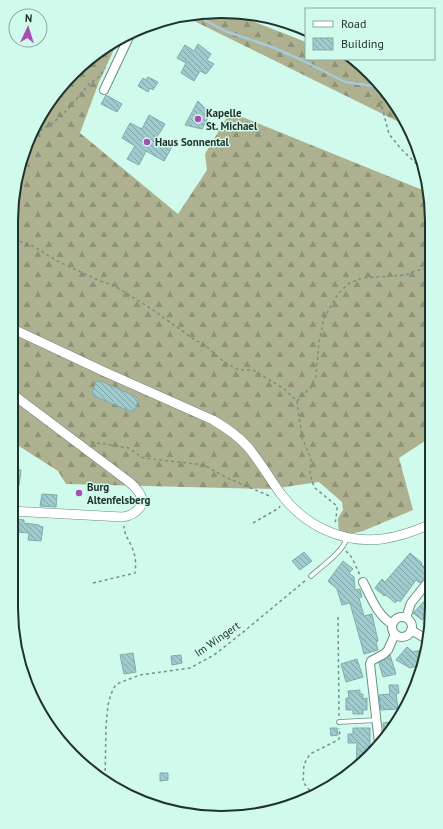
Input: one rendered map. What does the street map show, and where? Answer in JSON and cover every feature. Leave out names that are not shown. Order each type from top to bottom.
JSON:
[{"type":"street","points":[[104,90],[113,74],[127,41]]},
{"type":"street","points":[[18,331],[213,420],[236,436],[247,446],[288,503],[308,521],[334,534],[358,540],[383,539],[413,532],[425,527]]},
{"type":"street","points":[[18,398],[78,445],[128,481],[137,489],[142,496],[143,502],[141,508],[135,513],[126,517],[76,516],[18,512]]},
{"type":"street","points":[[363,582],[380,614],[384,619],[392,624]]},
{"type":"street","points":[[406,618],[411,603],[425,586]]},
{"type":"street","points":[[397,618],[406,618],[410,621],[411,630],[404,637],[399,637],[395,634],[392,624],[397,618]]},
{"type":"street","points":[[411,630],[423,637]]},
{"type":"street","points":[[378,737],[370,664],[371,660],[384,654],[388,650],[395,634]]},
{"type":"lane","points":[[310,576],[342,547],[347,538]]},
{"type":"lane","points":[[339,722],[377,720]]},
{"type":"path","points":[[39,132],[53,123],[66,111],[89,84],[100,76],[104,68],[113,74]]},
{"type":"path","points":[[381,96],[382,107],[389,134],[401,149],[416,164]]},
{"type":"path","points":[[18,239],[21,242],[33,246],[58,262],[100,281],[113,285],[150,308],[195,340],[205,345],[224,362],[239,370],[253,370],[284,388],[297,401],[302,438],[311,458],[310,473],[312,482],[316,488],[337,506],[334,534]]},
{"type":"path","points":[[297,401],[311,387],[316,376],[319,342],[324,318],[338,294],[348,284],[362,278],[406,275],[425,269]]},
{"type":"path","points":[[78,445],[82,441],[118,446],[129,448],[143,458],[204,465],[226,477],[267,494],[277,500]]},
{"type":"path","points":[[253,523],[280,508],[280,505],[284,506],[288,503]]},
{"type":"path","points":[[93,583],[135,573],[135,559],[133,550],[127,540],[124,526],[127,524],[126,517]]},
{"type":"path","points":[[342,547],[352,558],[363,582]]},
{"type":"path","name":"Im Wingert","points":[[105,775],[108,705],[115,686],[140,675],[190,668],[214,655],[310,576]]},
{"type":"path","points":[[310,791],[303,782],[304,764],[310,754],[338,740],[340,737],[338,617]]},
{"type":"green space","points":[[208,18],[235,18],[250,20],[305,42],[305,60],[345,60],[374,87],[391,108],[399,122],[193,20]]},
{"type":"green space","points":[[115,48],[99,82],[80,133],[178,214],[207,170],[205,154],[230,112],[422,190],[425,208],[425,441],[399,458],[413,510],[363,531],[339,537],[338,518],[343,510],[342,502],[319,482],[271,489],[66,484],[58,471],[18,445],[18,208],[25,169],[33,144],[45,120],[52,108],[69,87],[87,69],[108,52]]},
{"type":"building","points":[[198,44],[211,54],[207,60],[214,64],[206,74],[200,71],[194,81],[181,73],[186,63],[177,58],[185,45],[194,51]]},
{"type":"building","points":[[148,77],[158,82],[153,90],[150,88],[148,92],[138,86],[143,78],[146,80]]},
{"type":"building","points":[[106,95],[122,104],[117,112],[101,104]]},
{"type":"building","name":"Kapelle St. Michael","points":[[198,101],[210,114],[202,129],[185,125]]},
{"type":"building","name":"Haus Sonnental","points":[[149,115],[165,124],[157,137],[173,145],[164,161],[146,151],[139,165],[127,159],[135,146],[122,138],[130,123],[142,129]]},
{"type":"building","points":[[101,381],[136,397],[138,400],[135,410],[130,411],[94,396],[92,393],[96,382]]},
{"type":"building","points":[[18,470],[21,470],[18,486]]},
{"type":"building","points":[[42,494],[57,495],[56,507],[40,506]]},
{"type":"building","points":[[18,519],[24,520],[24,523],[43,527],[41,541],[28,540],[29,533],[18,532]]},
{"type":"building","points":[[304,552],[312,561],[300,570],[292,561]]},
{"type":"building","points":[[410,553],[422,563],[421,564],[425,568],[425,577],[420,583],[416,580],[400,602],[398,600],[395,603],[375,588],[382,579],[385,582]]},
{"type":"building","points":[[343,561],[353,569],[349,573],[354,577],[355,590],[360,589],[362,597],[359,598],[364,616],[372,614],[378,641],[376,642],[378,650],[364,654],[350,603],[342,605],[337,589],[328,581]]},
{"type":"building","points":[[425,600],[425,617],[422,620],[413,613]]},
{"type":"building","points":[[407,647],[413,652],[420,650],[416,667],[410,668],[396,660]]},
{"type":"building","points":[[133,653],[136,672],[124,674],[120,655]]},
{"type":"building","points":[[181,655],[182,663],[172,665],[171,656]]},
{"type":"building","points":[[390,655],[396,674],[383,677],[379,663]]},
{"type":"building","points":[[357,659],[363,677],[346,682],[341,664]]},
{"type":"building","points":[[389,685],[398,685],[399,693],[396,694],[398,709],[381,710],[379,695],[390,694]]},
{"type":"building","points":[[360,690],[360,694],[363,694],[363,699],[367,698],[367,710],[363,710],[363,714],[353,714],[353,710],[346,710],[346,698],[349,698],[348,691]]},
{"type":"building","points":[[390,722],[384,730],[383,723]]},
{"type":"building","points":[[330,728],[337,728],[338,735],[331,736]]},
{"type":"building","points":[[353,728],[370,728],[370,746],[356,760],[357,743],[348,743],[348,734],[353,734]]},
{"type":"building","points":[[160,773],[168,773],[168,780],[160,781]]},
{"type":"waterway","points":[[202,19],[225,31],[272,47],[304,61],[345,82],[373,86]]},
{"type":"place","name":"Kapelle St. Michael","points":[[198,119]]},
{"type":"place","name":"Haus Sonnental","points":[[147,142]]},
{"type":"place","name":"Burg Altenfelsberg","points":[[79,493]]}]
